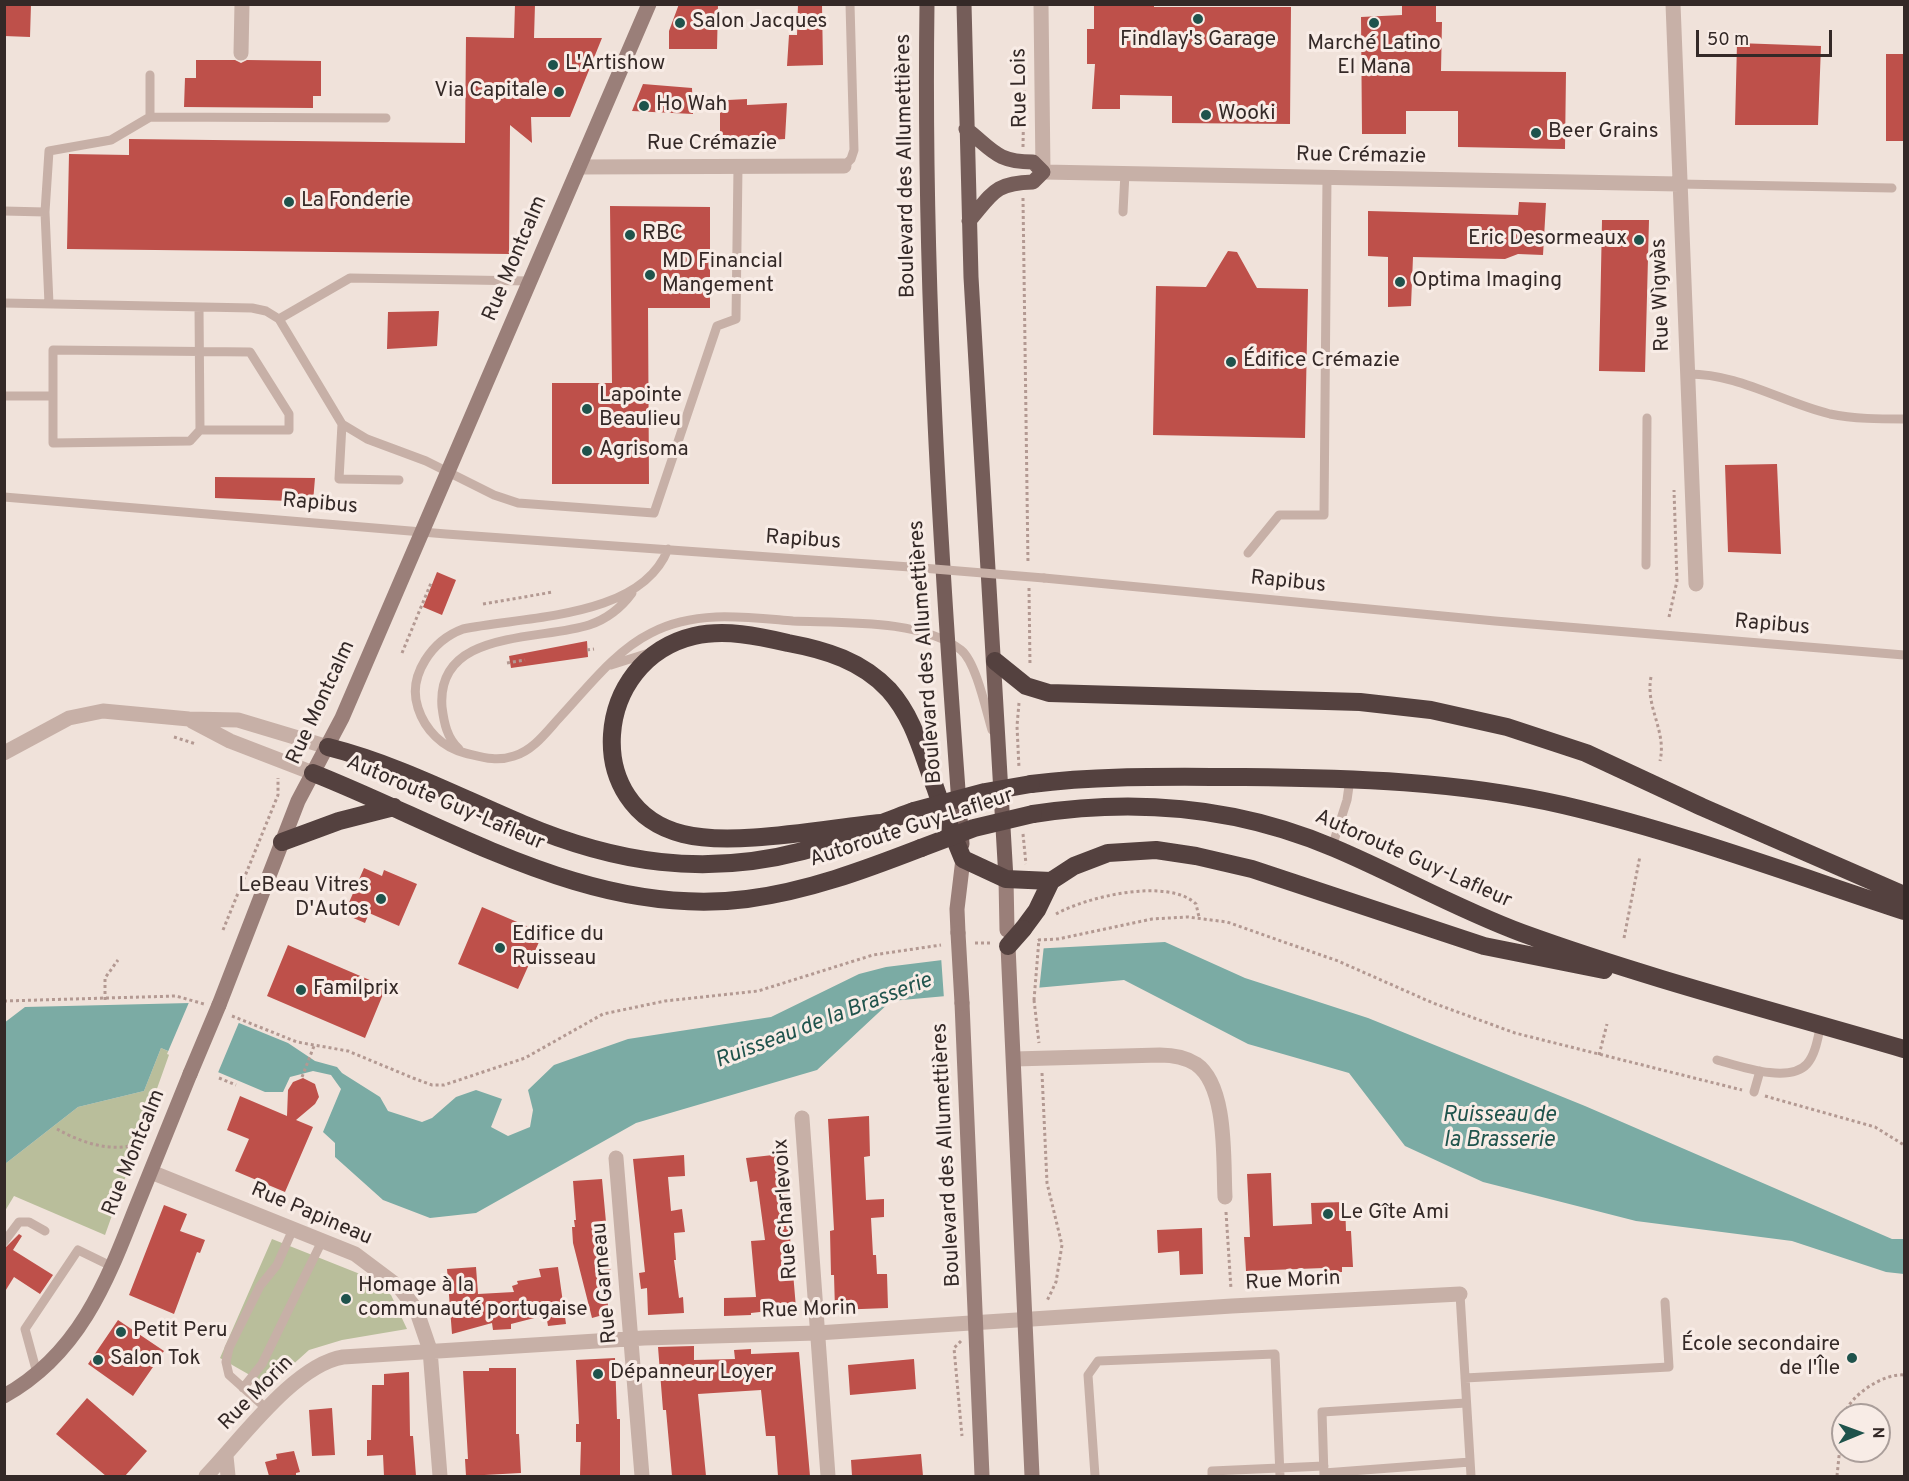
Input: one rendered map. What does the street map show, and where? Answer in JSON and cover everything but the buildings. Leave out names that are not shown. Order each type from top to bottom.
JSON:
[{"type":"highway","points":[[881,823],[716,838],[682,834],[651,820],[635,804],[622,784],[613,755],[612,726],[617,704],[627,682],[642,664],[662,649],[702,635],[742,635],[823,650],[850,661],[868,671],[887,689],[909,718],[963,859],[1006,879],[1051,881],[1082,862],[1119,850],[1156,850],[1189,854],[1252,869],[1484,946],[1712,991]]},
{"type":"highway","points":[[994,660],[1026,686],[1049,693],[1360,702],[1431,710],[1507,727],[1586,753],[1702,807],[1905,896]]},
{"type":"highway","name":"Autoroute Guy-Lafleur","points":[[328,747],[372,759],[569,843],[607,854],[650,862],[712,864],[764,859],[822,845],[914,811],[985,792],[1031,784],[1118,777],[1350,779],[1451,785],[1564,805],[1678,837],[1905,911]]},
{"type":"highway","name":"Autoroute Guy-Lafleur","points":[[313,773],[571,881],[626,895],[675,901],[729,901],[795,891],[850,875],[974,828],[1033,813],[1108,806],[1202,810],[1272,825],[1332,847],[1499,924],[1575,951],[1905,1048]]},
{"type":"highway","points":[[282,842],[339,821],[394,807]]},
{"type":"highway","points":[[1014,937],[1043,899],[1051,881]]},
{"type":"main road","name":"Rue Montcalm","points":[[4,1396],[37,1373],[60,1353],[78,1332],[113,1267],[218,1008],[298,801],[328,747],[649,4]]},
{"type":"main road","name":"Boulevard des Allumettières","points":[[927,4],[927,213],[932,369],[963,859],[957,909],[962,938],[962,1003],[982,1476]]},
{"type":"main road","points":[[964,4],[969,221],[1006,879],[1014,937],[1011,1001],[1032,1476]]},
{"type":"main road","points":[[966,129],[1003,159],[1011,162],[1033,162],[1043,172],[1033,182],[1010,183],[999,187],[969,221]]},
{"type":"street","points":[[241,53],[242,4]]},
{"type":"street","name":"Rue Lois","points":[[1041,4],[1043,172]]},
{"type":"street","name":"Rue Wìgwàs","points":[[1673,4],[1696,584]]},
{"type":"street","name":"Rue Crémazie","points":[[579,167],[844,166]]},
{"type":"street","name":"Rue Crémazie","points":[[1043,172],[1679,184]]},
{"type":"street","points":[[4,753],[69,718],[93,711],[130,712],[189,719],[237,720],[328,747]]},
{"type":"street","points":[[189,719],[230,741],[313,773]]},
{"type":"street","points":[[1014,1059],[1173,1055],[1195,1063],[1210,1081],[1218,1103],[1225,1197]]},
{"type":"street","name":"Rue Charlevoix","points":[[802,1118],[828,1476]]},
{"type":"street","name":"Rue Garneau","points":[[616,1158],[633,1339],[642,1476]]},
{"type":"street","name":"Rue Papineau","points":[[151,1172],[366,1260],[399,1287],[416,1309],[430,1350],[440,1476]]},
{"type":"street","name":"Rue Morin","points":[[206,1476],[306,1373],[331,1359],[430,1350],[633,1339],[817,1334],[1232,1306],[1460,1294]]},
{"type":"street","points":[[226,1456],[228,1476]]},
{"type":"lane","points":[[844,166],[851,159],[854,150],[849,4]]},
{"type":"lane","points":[[150,75],[150,117]]},
{"type":"lane","points":[[49,304],[45,212],[49,151],[111,141],[150,117],[386,118]]},
{"type":"lane","points":[[4,303],[252,308],[266,311],[279,319],[342,424],[367,439],[448,471],[494,495],[518,503],[654,513],[717,326],[736,319],[738,167]]},
{"type":"lane","points":[[1123,212],[1125,173]]},
{"type":"lane","points":[[1248,553],[1279,515],[1324,516],[1328,177]]},
{"type":"lane","points":[[1679,184],[1892,188]]},
{"type":"lane","points":[[4,211],[45,212]]},
{"type":"lane","points":[[279,319],[350,278],[530,281]]},
{"type":"lane","points":[[199,307],[200,351],[200,430],[190,441],[53,443],[53,350],[200,351],[250,352],[289,414],[289,430],[200,430]]},
{"type":"lane","points":[[1686,374],[1719,377],[1753,386],[1829,414],[1858,418],[1905,419]]},
{"type":"lane","points":[[4,396],[53,396]]},
{"type":"lane","points":[[1646,565],[1647,418]]},
{"type":"lane","points":[[342,424],[339,479],[399,480]]},
{"type":"lane","name":"Rapibus","points":[[4,497],[421,532],[1044,578],[1506,622],[1905,655]]},
{"type":"lane","points":[[469,754],[457,747],[449,736],[442,709],[445,684],[459,660],[469,652],[490,643],[579,628],[597,622],[616,610],[650,577],[668,549]]},
{"type":"lane","points":[[634,591],[586,608],[463,629],[441,639],[427,657],[420,674],[417,704],[422,718],[433,735],[453,749],[469,754],[496,759],[514,756],[531,748],[609,665],[634,643],[651,633],[683,622],[716,617],[888,627],[922,633],[948,643],[963,652],[970,663],[1000,752]]},
{"type":"lane","points":[[609,665],[662,649]]},
{"type":"lane","points":[[1332,847],[1347,800],[1350,779]]},
{"type":"lane","points":[[1717,1060],[1760,1071],[1789,1072],[1804,1067],[1812,1057],[1821,1024]]},
{"type":"lane","points":[[1754,1092],[1760,1071]]},
{"type":"lane","points":[[4,1242],[19,1222],[29,1222],[45,1231]]},
{"type":"lane","points":[[268,1410],[243,1388],[227,1378],[226,1362],[229,1348],[260,1286],[278,1265],[293,1229]]},
{"type":"lane","points":[[243,1388],[262,1364],[322,1241]]},
{"type":"lane","points":[[37,1373],[25,1329],[78,1250],[113,1267]]},
{"type":"lane","points":[[1460,1294],[1470,1476]]},
{"type":"lane","points":[[1465,1378],[1669,1367],[1665,1302]]},
{"type":"lane","points":[[1095,1476],[1088,1375],[1098,1361],[1275,1354],[1280,1473]]},
{"type":"lane","points":[[1324,1472],[1322,1412],[1466,1403]]},
{"type":"lane","points":[[1212,1476],[1212,1471],[1324,1472],[1470,1462]]},
{"type":"path","points":[[1023,190],[1029,574]]},
{"type":"path","points":[[1669,616],[1677,581],[1674,480]]},
{"type":"path","points":[[402,653],[431,583]]},
{"type":"path","points":[[1029,585],[1030,675]]},
{"type":"path","points":[[483,604],[553,592]]},
{"type":"path","points":[[587,650],[594,649]]},
{"type":"path","points":[[507,663],[525,660]]},
{"type":"path","points":[[1651,677],[1650,702],[1662,741],[1660,761]]},
{"type":"path","name":"Rue Montcalm","points":[[223,930],[278,795],[280,784]]},
{"type":"path","points":[[1624,938],[1640,856]]},
{"type":"path","points":[[1053,916],[1112,894],[1138,891],[1189,899],[1196,904],[1199,918]]},
{"type":"path","points":[[962,938],[1068,937],[1136,921],[1199,918],[1256,930],[1363,970],[1480,1022],[1599,1055],[1754,1092],[1875,1127],[1905,1144]]},
{"type":"path","points":[[1039,1038],[1034,1000],[1040,935]]},
{"type":"path","points":[[4,1001],[105,1000],[176,996],[218,1008],[314,1046],[348,1051],[413,1078],[444,1085],[525,1058],[603,1014],[666,1001],[758,991],[873,955],[944,945]]},
{"type":"path","points":[[105,1000],[105,978],[118,960]]},
{"type":"path","points":[[1599,1055],[1606,1024]]},
{"type":"path","points":[[303,1075],[314,1046]]},
{"type":"path","points":[[1041,1068],[1047,1183],[1062,1245],[1060,1266],[1051,1297]]},
{"type":"path","points":[[219,1078],[236,1085]]},
{"type":"path","points":[[57,1129],[72,1137],[106,1146],[126,1148],[137,1144]]},
{"type":"path","points":[[1225,1197],[1232,1306]]},
{"type":"path","points":[[956,1346],[953,1362],[963,1442]]},
{"type":"path","points":[[1851,1403],[1875,1384],[1891,1376],[1905,1375]]},
{"type":"green space","points":[[161,1048],[170,1052],[105,1235],[14,1196],[5,1211],[5,1164],[78,1107],[144,1091]]},
{"type":"green space","points":[[272,1239],[370,1278],[391,1295],[407,1329],[342,1340],[309,1350],[269,1386],[220,1358]]},
{"type":"water","name":"Ruisseau de la Brasserie","points":[[1165,942],[1245,978],[1368,1018],[1585,1106],[1892,1239],[1904,1239],[1904,1274],[1886,1272],[1792,1241],[1636,1221],[1483,1182],[1405,1146],[1349,1073],[1248,1044],[1124,980],[891,1001],[817,1070],[636,1123],[476,1213],[430,1218],[383,1200],[335,1157],[335,1143],[323,1132],[341,1089],[331,1075],[313,1071],[290,1077],[283,1092],[265,1092],[161,1048],[144,1091],[78,1107],[5,1164],[4,1023],[25,1007],[190,1003],[288,1043],[315,1061],[337,1067],[342,1073],[380,1097],[388,1111],[422,1122],[432,1118],[456,1097],[476,1090],[502,1099],[491,1127],[508,1136],[530,1127],[533,1110],[528,1090],[554,1065],[628,1039],[771,1017],[859,974],[886,967],[1031,949]]},
{"type":"pier","points":[[1044,945],[1039,991],[944,999],[941,956]]},
{"type":"pier","points":[[190,1000],[240,1020],[217,1075],[167,1054]]},
{"type":"place","name":"Findlay's Garage","points":[[1198,19]]},
{"type":"place","name":"Salon Jacques","points":[[680,23]]},
{"type":"place","name":"Marché Latino El Mana","points":[[1374,23]]},
{"type":"place","name":"L'Artishow","points":[[553,65]]},
{"type":"place","name":"Via Capitale","points":[[559,92]]},
{"type":"place","name":"Ho Wah","points":[[644,106]]},
{"type":"place","name":"Wooki","points":[[1206,115]]},
{"type":"place","name":"Beer Grains","points":[[1536,133]]},
{"type":"place","name":"La Fonderie","points":[[289,202]]},
{"type":"place","name":"RBC","points":[[630,235]]},
{"type":"place","name":"Eric Desormeaux","points":[[1639,240]]},
{"type":"place","name":"MD Financial Mangement","points":[[650,275]]},
{"type":"place","name":"Optima Imaging","points":[[1400,282]]},
{"type":"place","name":"Édifice Crémazie","points":[[1231,362]]},
{"type":"place","name":"Lapointe Beaulieu","points":[[587,409]]},
{"type":"place","name":"Agrisoma","points":[[587,451]]},
{"type":"place","name":"LeBeau Vitres D'Autos","points":[[381,899]]},
{"type":"place","name":"Edifice du Ruisseau","points":[[500,948]]},
{"type":"place","name":"Familprix","points":[[301,990]]},
{"type":"place","name":"Le Gîte Ami","points":[[1328,1214]]},
{"type":"place","name":"Homage à la communauté portugaise","points":[[346,1299]]},
{"type":"place","name":"Petit Peru","points":[[121,1332]]},
{"type":"place","name":"École secondaire de l'Île","points":[[1852,1358]]},
{"type":"place","name":"Salon Tok","points":[[98,1360]]},
{"type":"place","name":"Dépanneur Loyer","points":[[598,1374]]}]
